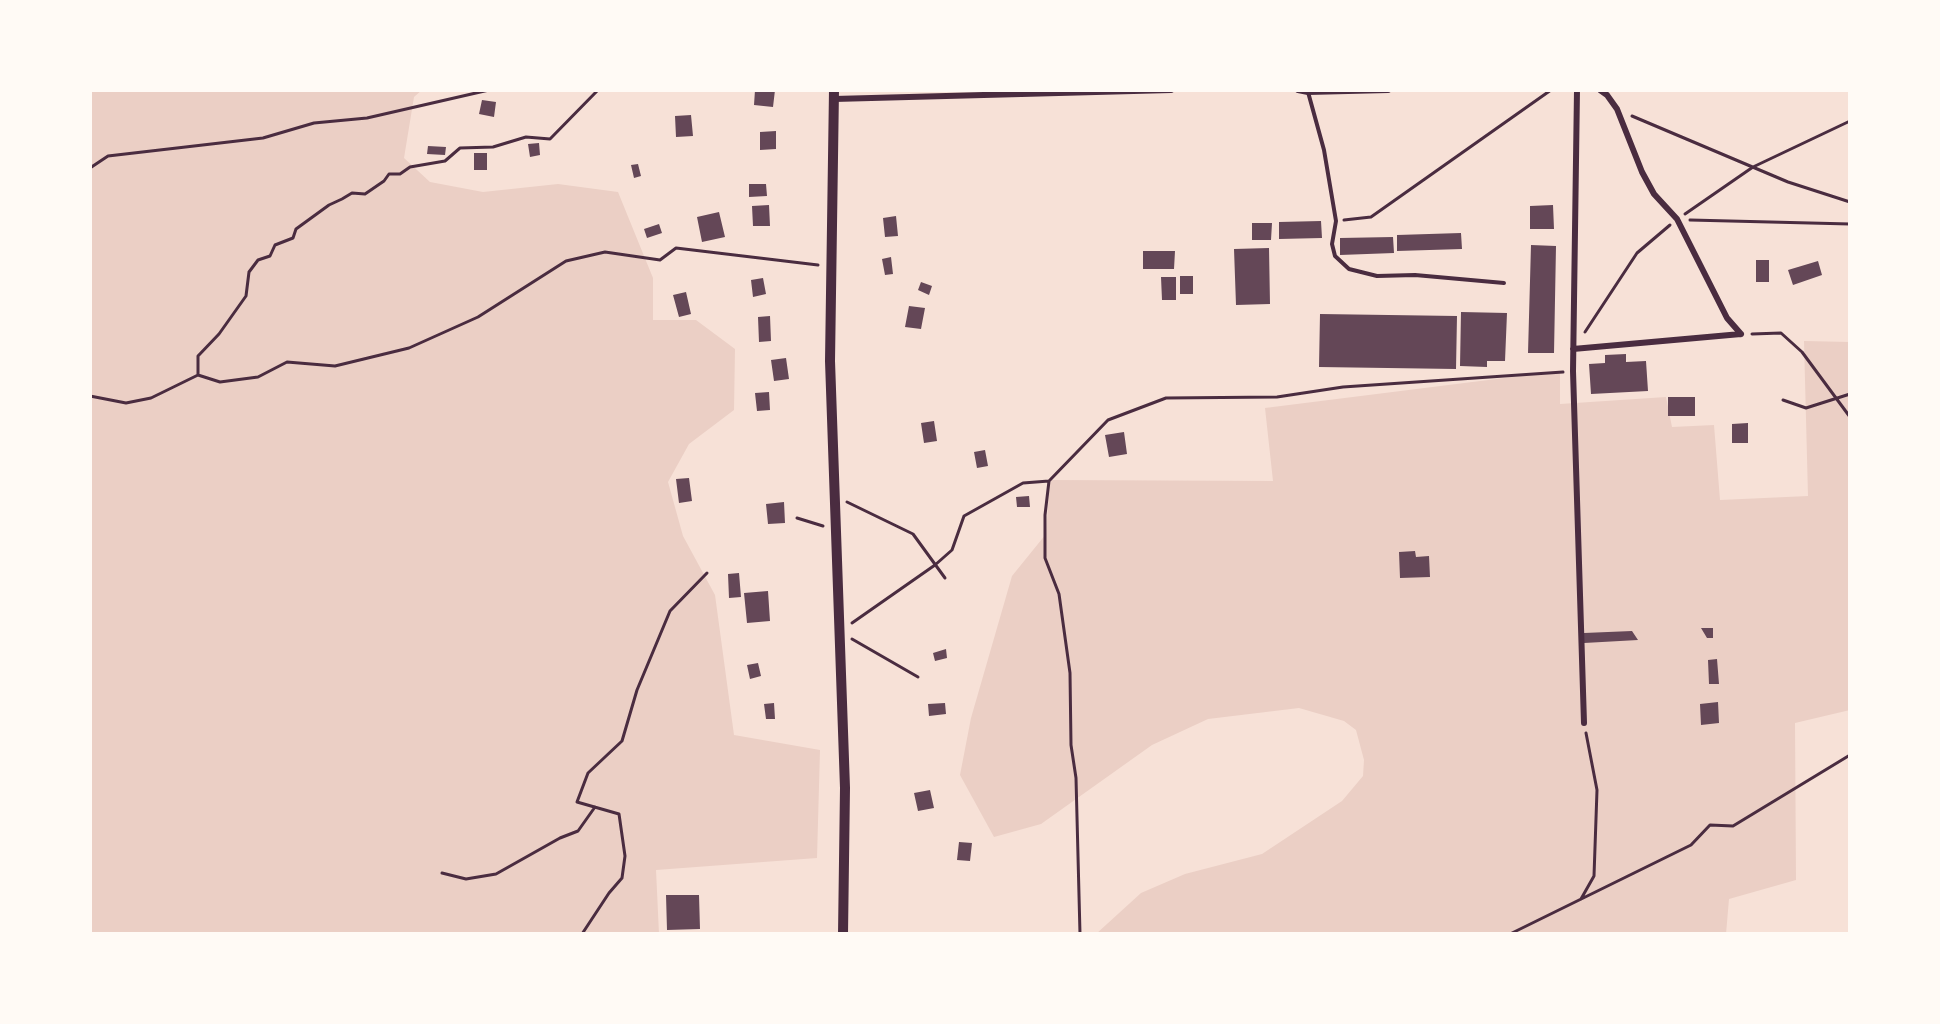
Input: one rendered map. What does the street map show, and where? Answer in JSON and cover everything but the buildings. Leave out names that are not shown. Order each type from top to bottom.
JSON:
[{"type":"main road","points":[[834,94],[830,361],[844,788],[843,934]]},
{"type":"street","points":[[834,94],[1171,90]]},
{"type":"street","points":[[1298,90],[1308,92],[1388,90]]},
{"type":"street","points":[[1577,90],[1573,349],[1584,723]]},
{"type":"street","points":[[1600,90],[1607,95],[1617,109],[1642,172],[1654,194],[1677,219],[1727,318],[1741,334]]},
{"type":"street","points":[[1573,349],[1741,334]]},
{"type":"lane","points":[[1308,92],[1324,150],[1336,221],[1332,244],[1335,256],[1349,269],[1377,276],[1415,276],[1504,284]]},
{"type":"path","points":[[90,168],[108,156],[263,138],[314,123],[367,118],[489,90]]},
{"type":"path","points":[[198,375],[198,356],[219,334],[246,296],[249,272],[258,260],[270,256],[275,245],[293,238],[296,229],[329,205],[352,193],[365,194],[384,181],[389,174],[400,174],[410,167],[445,161],[460,148],[493,147],[526,137],[550,139],[598,90]]},
{"type":"path","points":[[1336,221],[1371,217],[1551,90]]},
{"type":"path","points":[[1617,109],[1788,182],[1850,202]]},
{"type":"path","points":[[1573,349],[1636,253],[1677,219],[1752,167],[1850,121]]},
{"type":"path","points":[[1677,219],[1850,225]]},
{"type":"path","points":[[90,396],[126,403],[151,398],[198,375],[220,382],[258,377],[287,362],[335,366],[409,348],[478,317],[566,261],[605,252],[660,260],[676,248],[831,266]]},
{"type":"path","points":[[1741,334],[1781,333],[1802,352],[1850,417]]},
{"type":"path","points":[[1080,934],[1076,778],[1071,745],[1070,673],[1059,594],[1045,558],[1045,516],[1049,481],[1108,420],[1166,398],[1277,397],[1342,387],[1574,371]]},
{"type":"path","points":[[1783,400],[1806,408],[1850,394]]},
{"type":"path","points":[[918,677],[839,632],[935,565],[952,550],[964,516],[1023,483],[1049,481]]},
{"type":"path","points":[[835,496],[913,534],[945,578]]},
{"type":"path","points":[[797,518],[836,530]]},
{"type":"path","points":[[582,934],[609,893],[622,878],[625,856],[619,814],[577,802],[588,774],[622,741],[637,690],[670,611],[707,573]]},
{"type":"path","points":[[1581,900],[1594,876],[1597,790],[1584,723]]},
{"type":"path","points":[[1510,934],[1691,845],[1710,825],[1733,826],[1850,755]]},
{"type":"path","points":[[442,873],[466,879],[496,874],[560,838],[578,831],[595,807]]},
{"type":"shaded area","points":[[90,90],[422,90],[414,97],[404,158],[430,182],[483,192],[558,184],[618,192],[653,278],[653,320],[696,320],[735,349],[734,410],[689,444],[668,482],[683,536],[715,595],[734,735],[820,750],[817,858],[656,870],[659,934],[90,934]]},
{"type":"shaded area","points":[[1804,341],[1850,342],[1850,710],[1795,723],[1796,880],[1729,899],[1726,934],[1096,934],[1141,893],[1185,874],[1262,854],[1342,801],[1363,776],[1364,760],[1356,730],[1344,721],[1299,708],[1208,719],[1152,745],[1041,824],[994,837],[960,775],[971,718],[1012,576],[1046,534],[1050,480],[1273,481],[1265,408],[1560,371],[1560,404],[1666,397],[1672,427],[1714,425],[1720,500],[1808,496]]}]
